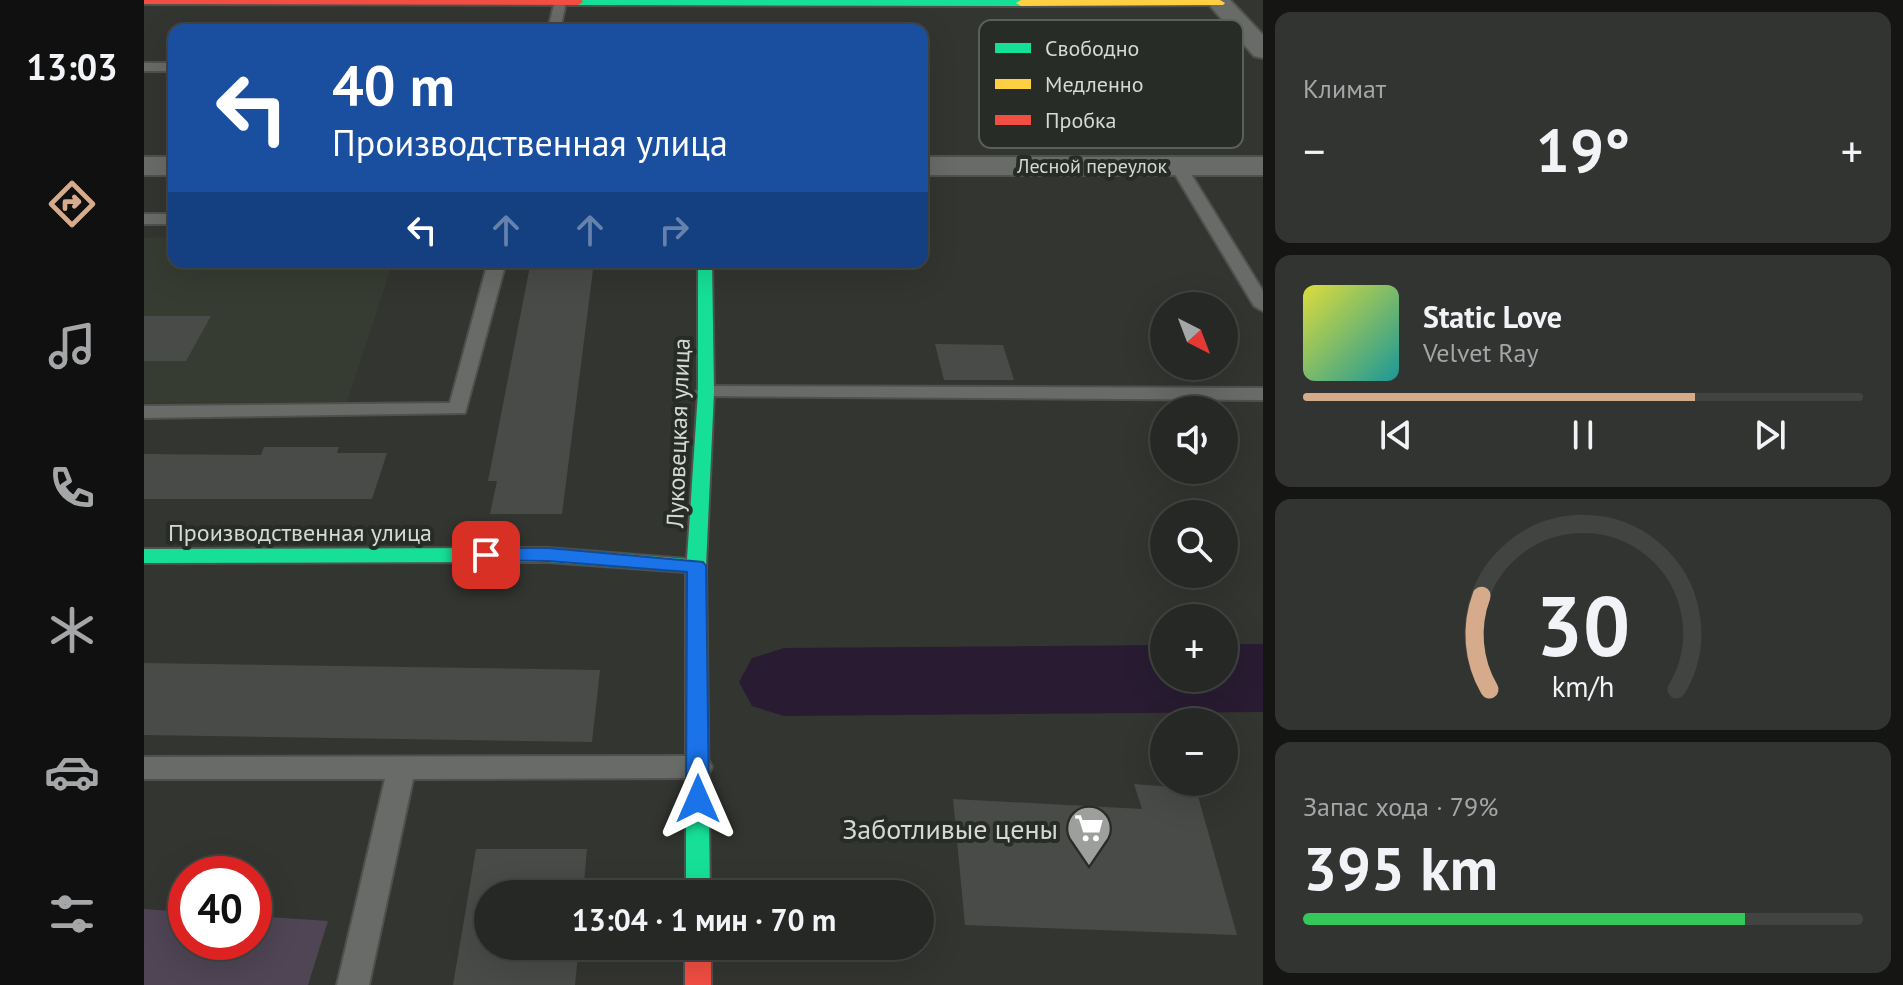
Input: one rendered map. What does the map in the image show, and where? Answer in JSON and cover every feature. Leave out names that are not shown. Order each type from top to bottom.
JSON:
[{"type":"street","points":[[144,1],[560,2],[704,6],[1219,2],[1236,20]]},
{"type":"street","points":[[1243,28],[1263,50]]},
{"type":"street","points":[[144,166],[168,166]]},
{"type":"street","name":"Лесной переулок","points":[[928,166],[1263,166]]},
{"type":"street","name":"Луковецкая улица","points":[[698,880],[696,566],[706,392],[705,268]]},
{"type":"street","name":"Производственная улица","points":[[144,556],[548,555],[696,566]]},
{"type":"street","points":[[698,960],[698,985]]},
{"type":"lane","points":[[555,24],[560,2]]},
{"type":"lane","points":[[144,67],[168,67]]},
{"type":"lane","points":[[1178,166],[1263,306]]},
{"type":"lane","points":[[144,219],[168,219]]},
{"type":"lane","points":[[144,412],[458,409],[495,268]]},
{"type":"lane","points":[[706,392],[1263,394]]},
{"type":"lane","points":[[144,768],[698,767]]},
{"type":"lane","points":[[353,985],[401,768]]},
{"type":"shaded area","points":[[168,237],[168,268],[391,268],[347,402],[144,403],[144,238]]},
{"type":"shaded area","points":[[144,909],[168,911],[168,960],[272,960],[272,917],[328,921],[308,985],[144,985]]},
{"type":"building","points":[[1137,19],[1190,20],[1138,20]]},
{"type":"building","points":[[530,268],[593,268],[562,514],[490,514],[497,481],[488,481]]},
{"type":"building","points":[[144,316],[211,316],[186,361],[144,361]]},
{"type":"building","points":[[935,344],[1003,345],[1014,380],[944,380]]},
{"type":"building","points":[[264,447],[339,447],[337,453],[387,453],[372,499],[144,499],[144,454],[261,455]]},
{"type":"building","points":[[144,663],[600,670],[592,742],[144,735]]},
{"type":"building","name":"Заботливые цены","points":[[1134,784],[1150,785],[1150,796],[1198,796],[1237,935],[965,925],[953,799],[1142,809]]},
{"type":"building","points":[[476,849],[587,849],[584,880],[474,880],[474,960],[578,960],[575,985],[453,985]]},
{"type":"waterway","points":[[784,682],[1263,678]]},
{"type":"traffic: fast","points":[[578,2],[1021,3]]},
{"type":"traffic: fast","points":[[698,880],[696,566],[706,392],[705,268]]},
{"type":"traffic: fast","points":[[144,556],[548,555],[696,566]]},
{"type":"traffic: slow","points":[[1021,3],[1220,3]]},
{"type":"traffic: jam","points":[[144,1],[578,2]]},
{"type":"traffic: jam","points":[[698,960],[698,985]]},
{"type":"place","name":"Заботливые цены","points":[[1089,867]]},
{"type":"route","points":[[486,555],[548,555],[696,566],[698,799]]}]
